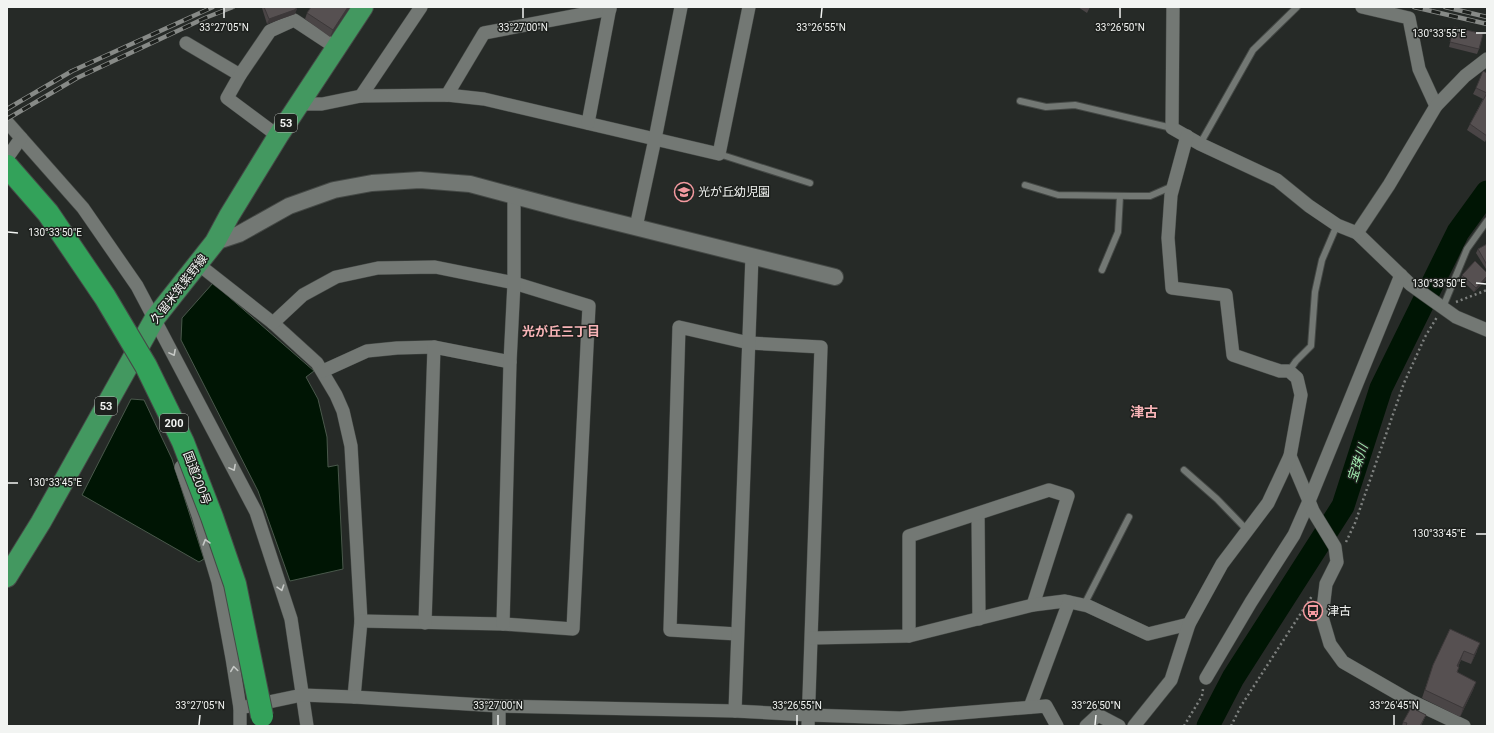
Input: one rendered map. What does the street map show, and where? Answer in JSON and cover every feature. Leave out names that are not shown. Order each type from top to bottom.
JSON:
[{"type":"highway","name":"国道200号","points":[[7,166],[48,213],[105,297],[146,366],[183,442],[212,517],[234,584],[262,716]]},
{"type":"main road","name":"久留米筑紫野線","points":[[7,578],[41,522],[155,318],[215,242],[229,216],[278,136],[335,47],[363,7]]},
{"type":"street","points":[[361,96],[421,7]]},
{"type":"street","points":[[636,227],[656,139],[681,7]]},
{"type":"street","points":[[299,104],[322,104],[361,96],[447,96],[484,99],[719,154],[749,7]]},
{"type":"street","points":[[1173,7],[1172,128],[1200,144],[1277,180],[1309,206],[1337,225],[1357,233],[1411,285],[1456,317],[1487,330]]},
{"type":"street","points":[[1362,7],[1409,18],[1419,69],[1436,106]]},
{"type":"street","points":[[447,96],[484,33],[610,8],[588,123]]},
{"type":"street","points":[[278,136],[227,98],[240,75],[270,31],[294,20],[335,47]]},
{"type":"street","points":[[186,44],[240,75]]},
{"type":"street","points":[[1357,233],[1436,106],[1465,76],[1487,59]]},
{"type":"street","points":[[7,122],[83,208],[137,286],[256,512],[291,619],[307,726]]},
{"type":"street","points":[[1086,726],[1098,715],[1120,726],[1135,725],[1171,680],[1189,624],[1222,564],[1268,503],[1290,456],[1301,395],[1297,378],[1289,371],[1280,371],[1233,355],[1226,295],[1172,288],[1168,238],[1171,195],[1187,136]]},
{"type":"street","points":[[7,158],[21,138]]},
{"type":"street","points":[[215,242],[239,234],[289,206],[334,190],[372,183],[420,180],[470,184],[835,277]]},
{"type":"street","points":[[503,624],[510,362],[514,283],[514,196]]},
{"type":"street","points":[[735,711],[752,256]]},
{"type":"street","points":[[198,264],[273,322],[317,363],[336,395],[343,411],[350,446],[361,621],[354,697]]},
{"type":"street","points":[[273,322],[303,295],[336,277],[378,268],[435,267],[514,283],[589,306],[573,629],[503,624],[361,621]]},
{"type":"street","points":[[1206,678],[1311,506],[1401,275]]},
{"type":"street","points":[[737,634],[670,630],[679,327],[749,343],[821,347],[809,721]]},
{"type":"street","points":[[323,372],[367,351],[434,346],[510,362]]},
{"type":"street","points":[[425,623],[434,346]]},
{"type":"street","points":[[131,360],[173,445],[198,515],[218,582],[240,708],[240,726]]},
{"type":"street","points":[[1290,456],[1311,506],[1336,547],[1337,562],[1326,584],[1322,617],[1330,644],[1344,662],[1409,700],[1464,726]]},
{"type":"street","points":[[909,636],[909,536],[1049,490],[1068,496],[1033,605]]},
{"type":"street","points":[[978,514],[979,619]]},
{"type":"street","points":[[812,638],[909,636],[1033,605],[1069,602],[1084,605],[1148,634],[1189,624]]},
{"type":"street","points":[[1030,707],[1069,602]]},
{"type":"street","points":[[240,708],[302,696],[354,697],[499,706],[735,711],[809,721],[900,722],[1046,706],[1057,726]]},
{"type":"street","points":[[499,706],[499,726]]},
{"type":"lane","points":[[1200,144],[1253,50],[1297,7]]},
{"type":"lane","points":[[1020,101],[1046,107],[1074,105],[1172,128]]},
{"type":"lane","points":[[719,154],[810,183]]},
{"type":"lane","points":[[1026,186],[1058,195],[1150,196],[1174,186]]},
{"type":"lane","points":[[1102,270],[1118,232],[1120,196]]},
{"type":"lane","points":[[1439,305],[1467,249],[1487,221]]},
{"type":"lane","points":[[1289,371],[1296,361],[1311,346],[1315,292],[1322,260],[1337,225]]},
{"type":"lane","points":[[1184,470],[1217,499],[1247,530]]},
{"type":"lane","points":[[1084,605],[1129,517]]},
{"type":"path","points":[[1337,562],[1355,522],[1404,384],[1439,305],[1487,290]]},
{"type":"path","points":[[1231,726],[1241,706],[1306,603],[1314,592],[1326,584]]},
{"type":"path","points":[[1184,726],[1202,696],[1206,678]]},
{"type":"shaded area","points":[[213,283],[314,371],[306,377],[318,399],[327,437],[328,467],[338,465],[343,569],[290,581],[258,491],[181,340],[182,318]]},
{"type":"shaded area","points":[[131,399],[144,400],[172,459],[204,559],[199,562],[82,495]]},
{"type":"building","points":[[264,7],[294,7],[297,9],[269,19]]},
{"type":"building","points":[[311,7],[348,7],[333,30],[307,13]]},
{"type":"building","points":[[1454,27],[1483,34],[1479,49],[1450,42]]},
{"type":"building","points":[[1483,71],[1487,73],[1487,93],[1476,88]]},
{"type":"building","points":[[1487,93],[1487,136],[1470,124]]},
{"type":"building","points":[[1487,244],[1487,265],[1478,249]]},
{"type":"building","points":[[1475,261],[1487,273],[1487,276],[1476,288],[1462,275]]},
{"type":"building","points":[[1450,629],[1480,643],[1474,655],[1464,651],[1457,666],[1459,667],[1457,672],[1476,682],[1463,708],[1425,690],[1433,665]]},
{"type":"building","points":[[1412,706],[1417,708],[1416,710],[1426,715],[1420,726],[1406,726],[1407,723],[1403,722]]},
{"type":"waterway","name":"宝珠川","points":[[1208,726],[1233,678],[1343,506],[1381,388],[1458,232],[1487,192]]},
{"type":"railway","points":[[7,109],[72,71],[213,7]]},
{"type":"railway","points":[[7,119],[77,78],[205,18],[233,7]]},
{"type":"railway","points":[[1414,7],[1487,24]]},
{"type":"railway","points":[[1445,7],[1487,17]]},
{"type":"place","name":"光が丘幼児園","points":[[684,192]]},
{"type":"place","name":"津古","points":[[1313,611]]},
{"type":"district","name":"光が丘三丁目","points":[[561,331]]},
{"type":"district","name":"津古","points":[[1144,412]]}]
